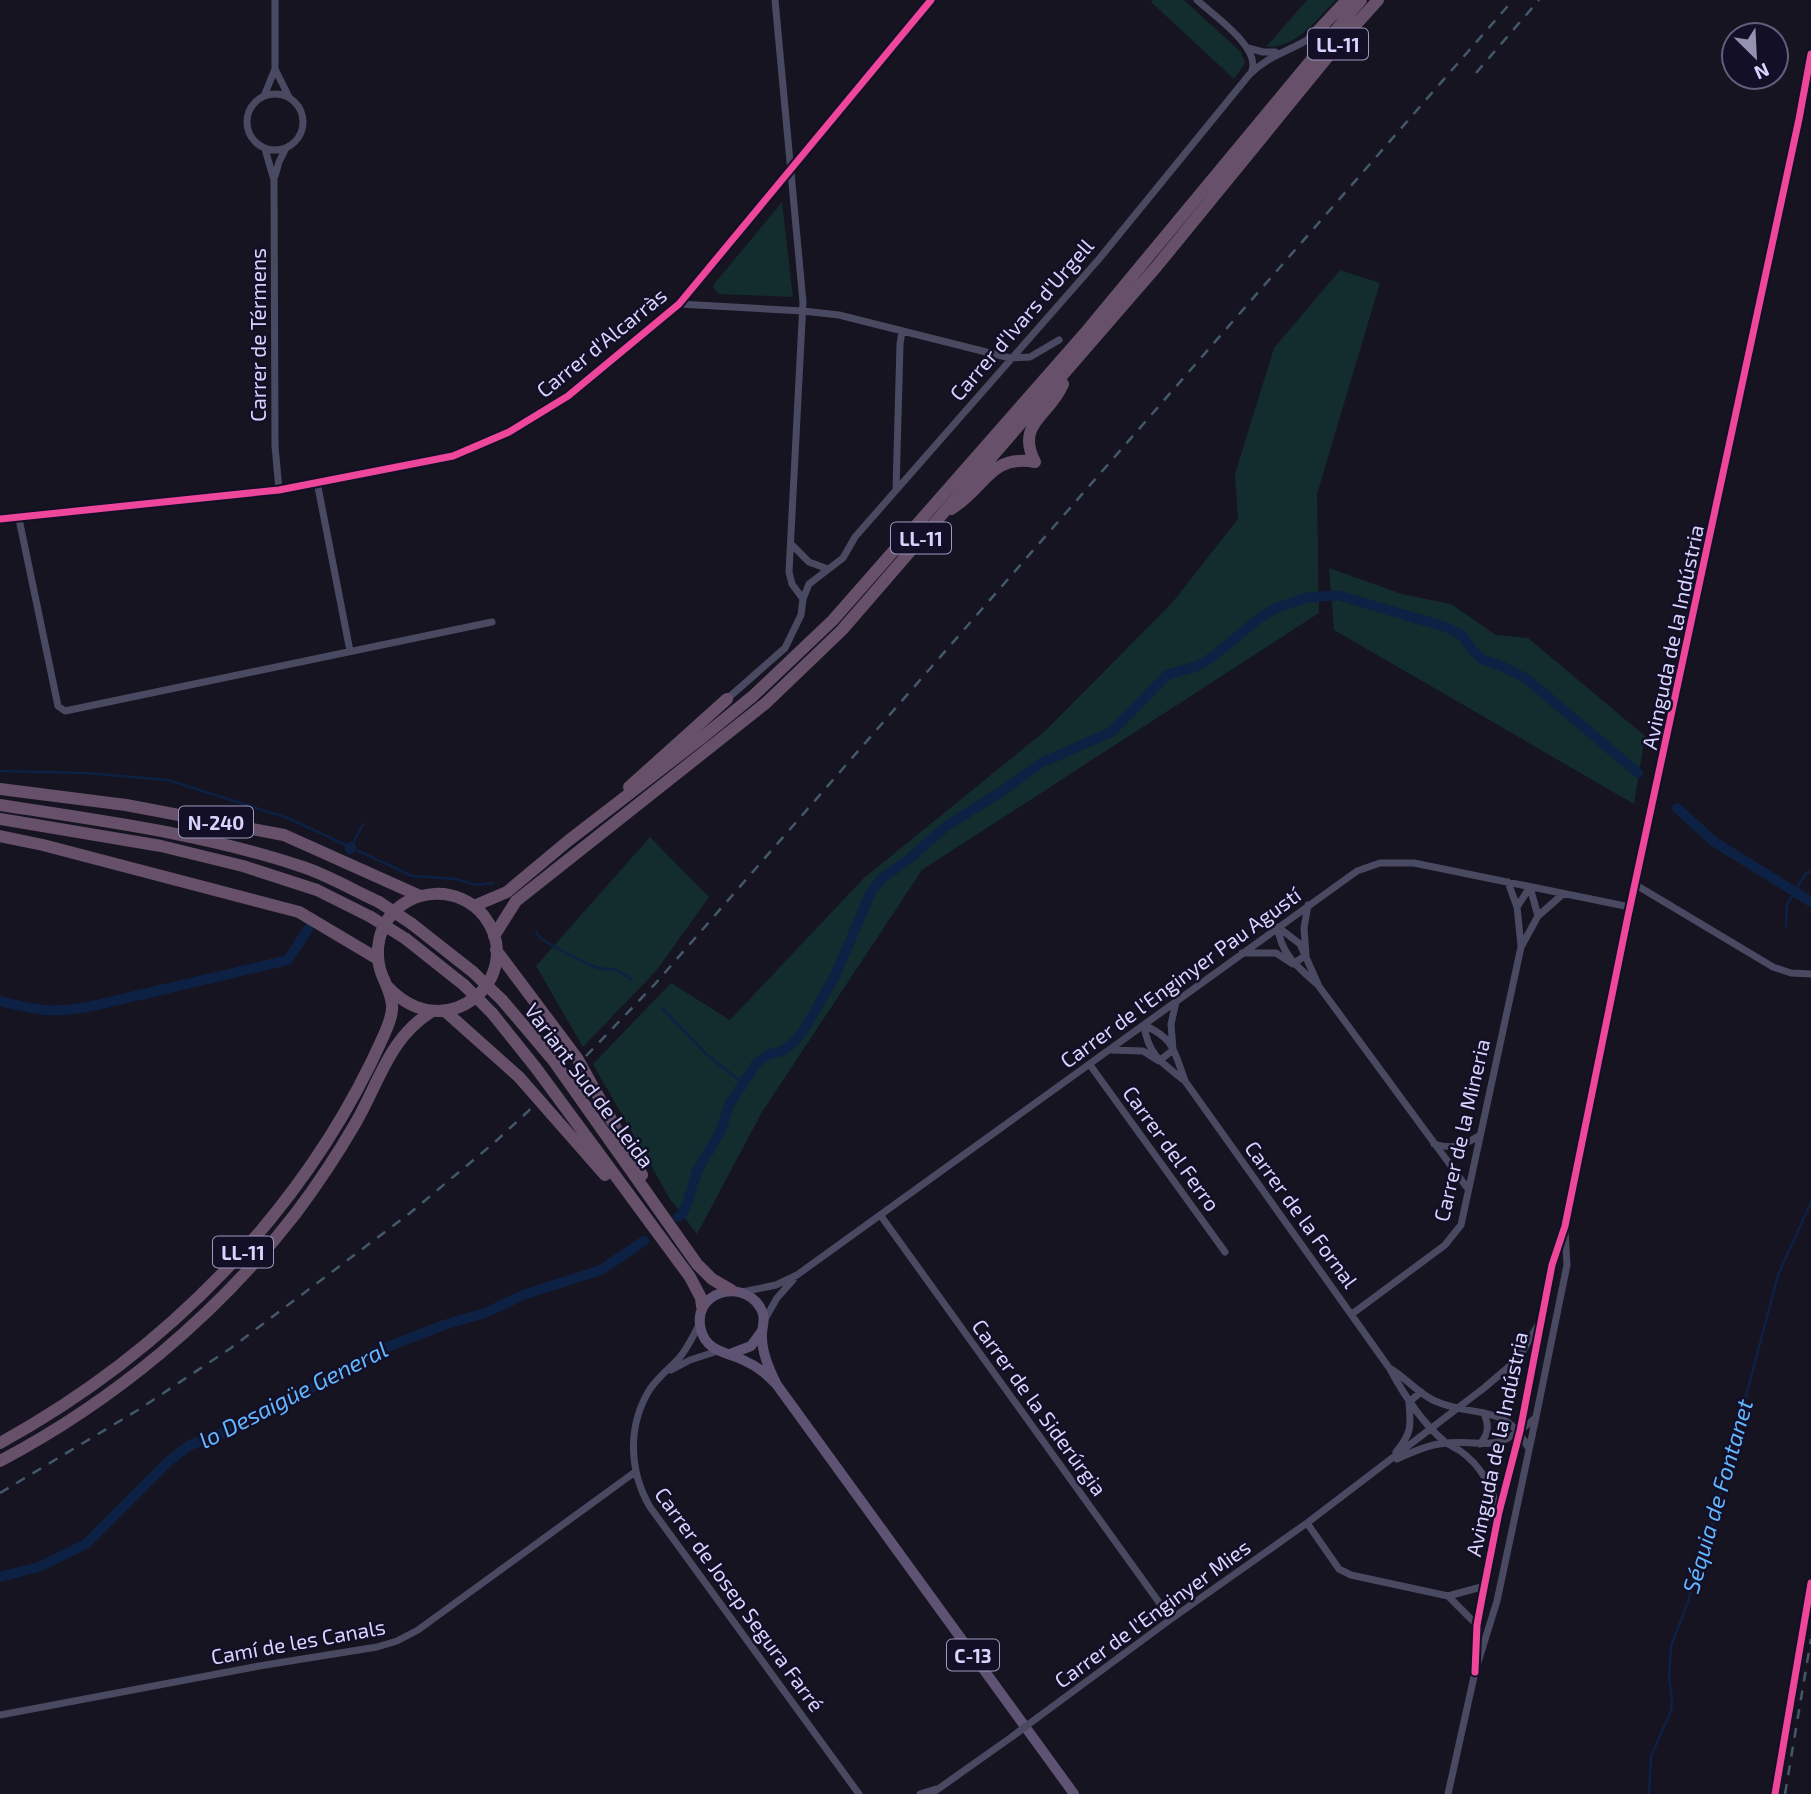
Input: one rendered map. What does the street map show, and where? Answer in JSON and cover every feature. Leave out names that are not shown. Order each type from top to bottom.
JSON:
[{"type":"highway","points":[[1312,37],[1347,0]]},
{"type":"highway","name":"LL-11","points":[[474,906],[507,891],[638,789],[753,696],[833,620],[1084,334],[1361,0]]},
{"type":"highway","name":"LL-11","points":[[494,936],[516,901],[707,751],[808,664],[842,630],[1157,266],[1335,48],[1378,0]]},
{"type":"highway","points":[[942,514],[966,500],[993,470],[1000,466],[1016,459],[1035,462],[1027,442],[1031,428],[1062,388],[1067,370]]},
{"type":"highway","points":[[568,841],[727,699]]},
{"type":"highway","name":"N-240","points":[[0,789],[126,805],[284,835],[420,896]]},
{"type":"highway","name":"Variant Sud de Lleida","points":[[0,805],[142,827],[228,846],[306,869],[379,902],[473,972],[502,1000],[553,1060],[705,1273],[736,1291]]},
{"type":"highway","name":"Variant Sud de Lleida","points":[[0,819],[160,846],[243,866],[317,890],[371,917],[406,939],[464,985],[492,1013],[696,1286],[702,1306]]},
{"type":"highway","points":[[0,836],[299,912],[378,959],[381,932],[388,920],[396,910],[420,896],[448,895],[474,906],[483,915],[494,936],[496,950],[493,972],[483,990],[466,1004],[445,1012],[431,1012],[399,999],[387,986]]},
{"type":"highway","name":"N-240","points":[[496,950],[577,1058],[664,1219]]},
{"type":"highway","name":"LL-11","points":[[0,1443],[71,1402],[172,1325],[239,1256],[283,1204],[326,1141],[369,1068],[390,1021],[392,1005],[378,959]]},
{"type":"highway","name":"LL-11","points":[[0,1461],[70,1419],[140,1370],[231,1288],[296,1212],[340,1149],[398,1041],[415,1021],[431,1012]]},
{"type":"highway","points":[[445,1012],[519,1077],[653,1227]]},
{"type":"main road","points":[[718,1351],[707,1343],[700,1324],[702,1306],[716,1294],[736,1291],[754,1300],[765,1319]]},
{"type":"main road","name":"C-13","points":[[765,1319],[762,1331],[767,1361],[777,1384],[1074,1794]]},
{"type":"main road","points":[[730,1354],[751,1346],[762,1331]]},
{"type":"main road","name":"C-13","points":[[718,1351],[754,1366],[777,1384]]},
{"type":"street","points":[[264,96],[275,69],[275,0]]},
{"type":"street","points":[[775,0],[803,311],[789,578],[803,599]]},
{"type":"street","name":"Carrer d'Alcarràs","points":[[0,519],[279,490],[453,456],[509,432],[568,396],[679,304],[931,0]]},
{"type":"street","points":[[1198,0],[1248,48],[1254,63],[1249,75]]},
{"type":"street","name":"Carrer d'Ivars d'Urgell","points":[[727,699],[785,648],[801,615],[809,584],[843,558],[855,537],[1099,258],[1249,75],[1267,58],[1312,37]]},
{"type":"street","points":[[1248,48],[1263,52],[1282,51]]},
{"type":"street","name":"Avinguda de la Indústria","points":[[1475,1672],[1477,1625],[1499,1513],[1520,1431],[1552,1265],[1565,1226],[1630,907],[1800,119],[1811,54]]},
{"type":"street","points":[[275,69],[289,98],[301,111],[303,128],[294,144],[286,148],[265,149],[251,138],[246,122],[252,105],[264,96],[274,94],[289,98]]},
{"type":"street","name":"Carrer de Térmens","points":[[279,490],[275,446],[274,180],[286,148]]},
{"type":"street","name":"Carrer de Térmens","points":[[265,149],[274,180]]},
{"type":"street","points":[[679,304],[839,315],[1020,359],[1039,354],[1059,340]]},
{"type":"street","points":[[895,490],[902,331]]},
{"type":"street","points":[[317,482],[350,651]]},
{"type":"street","points":[[19,519],[60,709],[69,710],[492,622]]},
{"type":"street","points":[[792,545],[809,562],[829,569]]},
{"type":"street","name":"Carrer de l'Enginyer Pau Agustí","points":[[736,1291],[776,1285],[797,1275],[1357,870],[1380,863],[1414,863],[1630,907]]},
{"type":"street","name":"Carrer de la Mineria","points":[[1508,882],[1517,907],[1521,947]]},
{"type":"street","points":[[1636,885],[1773,967],[1791,973],[1811,974]]},
{"type":"street","points":[[1517,907],[1530,887]]},
{"type":"street","points":[[1530,887],[1538,916]]},
{"type":"street","name":"Carrer de la Mineria","points":[[1352,1314],[1446,1245],[1461,1225],[1521,947],[1538,916],[1563,894]]},
{"type":"street","points":[[1306,955],[1304,928],[1308,905]]},
{"type":"street","points":[[1278,927],[1297,940],[1318,985]]},
{"type":"street","points":[[1278,927],[1282,946],[1293,964]]},
{"type":"street","points":[[1242,953],[1276,954],[1318,985],[1468,1189]]},
{"type":"street","points":[[1293,964],[1306,955]]},
{"type":"street","name":"Carrer de la Fornal","points":[[1173,1050],[1171,1024],[1176,1002]]},
{"type":"street","name":"Carrer de la Fornal","points":[[1144,1025],[1165,1036],[1185,1081],[1390,1368],[1409,1402],[1447,1444],[1457,1449],[1481,1470],[1493,1491],[1499,1513]]},
{"type":"street","name":"Carrer de la Fornal","points":[[1144,1025],[1149,1045],[1159,1061]]},
{"type":"street","name":"Carrer de la Fornal","points":[[1111,1050],[1143,1051],[1185,1081]]},
{"type":"street","points":[[1159,1061],[1173,1050]]},
{"type":"street","name":"Carrer del Ferro","points":[[1090,1065],[1224,1252]]},
{"type":"street","points":[[1434,1144],[1457,1148],[1479,1136]]},
{"type":"street","name":"Carrer de la Siderúrgia","points":[[881,1216],[1171,1619]]},
{"type":"street","name":"Avinguda de la Indústria","points":[[1448,1794],[1475,1672],[1497,1601],[1536,1417],[1567,1265],[1565,1226]]},
{"type":"street","name":"Carrer de l'Enginyer Pau Agustí","points":[[765,1319],[782,1292],[797,1275]]},
{"type":"street","name":"Carrer de l'Enginyer Mies","points":[[932,1794],[1307,1523],[1459,1408],[1518,1359],[1541,1320]]},
{"type":"street","name":"Carrer de Josep Segura Farré","points":[[700,1324],[689,1345],[649,1390],[637,1421],[633,1452],[641,1491],[859,1794]]},
{"type":"street","points":[[661,1375],[690,1360],[718,1351]]},
{"type":"street","name":"Carrer de la Fornal","points":[[1390,1368],[1439,1403],[1505,1419],[1520,1431]]},
{"type":"street","points":[[1384,1465],[1408,1437],[1409,1402],[1421,1392]]},
{"type":"street","points":[[1480,1444],[1488,1435],[1484,1413]]},
{"type":"street","name":"Carrer de l'Enginyer Mies","points":[[1384,1465],[1422,1448],[1447,1444],[1491,1445],[1507,1440],[1536,1417]]},
{"type":"street","points":[[1520,1431],[1529,1450]]},
{"type":"street","name":"Camí de les Canals","points":[[0,1715],[259,1665],[377,1647],[397,1641],[442,1612],[635,1472]]},
{"type":"street","points":[[1307,1523],[1339,1569],[1351,1575],[1448,1596],[1485,1586]]},
{"type":"street","points":[[1448,1596],[1477,1625]]},
{"type":"street","name":"Carrer de l'Enginyer Mies","points":[[920,1794],[940,1787]]},
{"type":"green space","points":[[1184,0],[1241,52],[1245,63],[1234,79],[1151,2]]},
{"type":"green space","points":[[1307,0],[1336,0],[1296,38],[1277,46],[1266,47]]},
{"type":"green space","points":[[782,202],[793,297],[719,294],[713,287],[715,283]]},
{"type":"green space","points":[[1340,270],[1380,283],[1317,494],[1319,613],[922,870],[762,1112],[697,1234],[670,1199],[593,1064],[671,983],[730,1020],[864,878],[1045,731],[1172,603],[1238,519],[1235,474],[1274,348]]},
{"type":"green space","points":[[1329,568],[1402,594],[1451,604],[1496,635],[1528,638],[1645,736],[1634,804],[1334,630]]},
{"type":"green space","points":[[650,837],[709,897],[656,971],[583,1047],[536,966]]},
{"type":"waterway","points":[[678,1217],[688,1201],[697,1171],[720,1132],[730,1103],[756,1064],[767,1055],[782,1051],[804,1030],[834,978],[871,892],[881,879],[909,859],[945,827],[1041,763],[1111,732],[1167,675],[1197,666],[1211,658],[1274,609],[1305,598],[1337,595],[1446,627],[1463,636],[1471,649],[1483,660],[1527,679],[1638,773]]},
{"type":"waterway","points":[[0,771],[86,773],[168,780],[288,818],[412,876],[456,879],[476,885],[493,883]]},
{"type":"waterway","points":[[1677,808],[1713,841],[1811,902]]},
{"type":"waterway","points":[[351,847],[363,824]]},
{"type":"waterway","name":"Séquia de Fontanet","points":[[1786,926],[1787,905],[1806,873],[1811,872]]},
{"type":"waterway","points":[[0,1001],[48,1010],[70,1010],[97,1005],[288,960],[308,929]]},
{"type":"waterway","points":[[536,932],[541,939],[567,954],[597,968],[616,970],[632,979]]},
{"type":"waterway","points":[[662,1008],[707,1055],[744,1084]]},
{"type":"waterway","name":"Séquia de Fontanet","points":[[1649,1794],[1651,1756],[1671,1711],[1671,1646],[1713,1522],[1778,1275],[1811,1202]]},
{"type":"waterway","name":"lo Desaigüe General","points":[[0,1577],[39,1567],[86,1544],[169,1461],[190,1445],[238,1427],[374,1352],[444,1325],[485,1313],[523,1295],[601,1270],[644,1241]]},
{"type":"railway","points":[[586,1056],[655,984],[1513,0]]},
{"type":"railway","points":[[1476,73],[1539,0]]},
{"type":"railway","points":[[0,1493],[138,1410],[231,1348],[410,1213],[537,1103]]},
{"type":"railway","points":[[1785,1794],[1811,1639]]},
{"type":"cycle path","points":[[0,519],[279,490],[453,456],[509,432],[568,396],[679,304],[931,0]]},
{"type":"cycle path","points":[[1475,1672],[1477,1625],[1499,1512],[1520,1431],[1552,1265],[1565,1226],[1811,54]]},
{"type":"cycle path","points":[[1775,1794],[1811,1583]]}]
